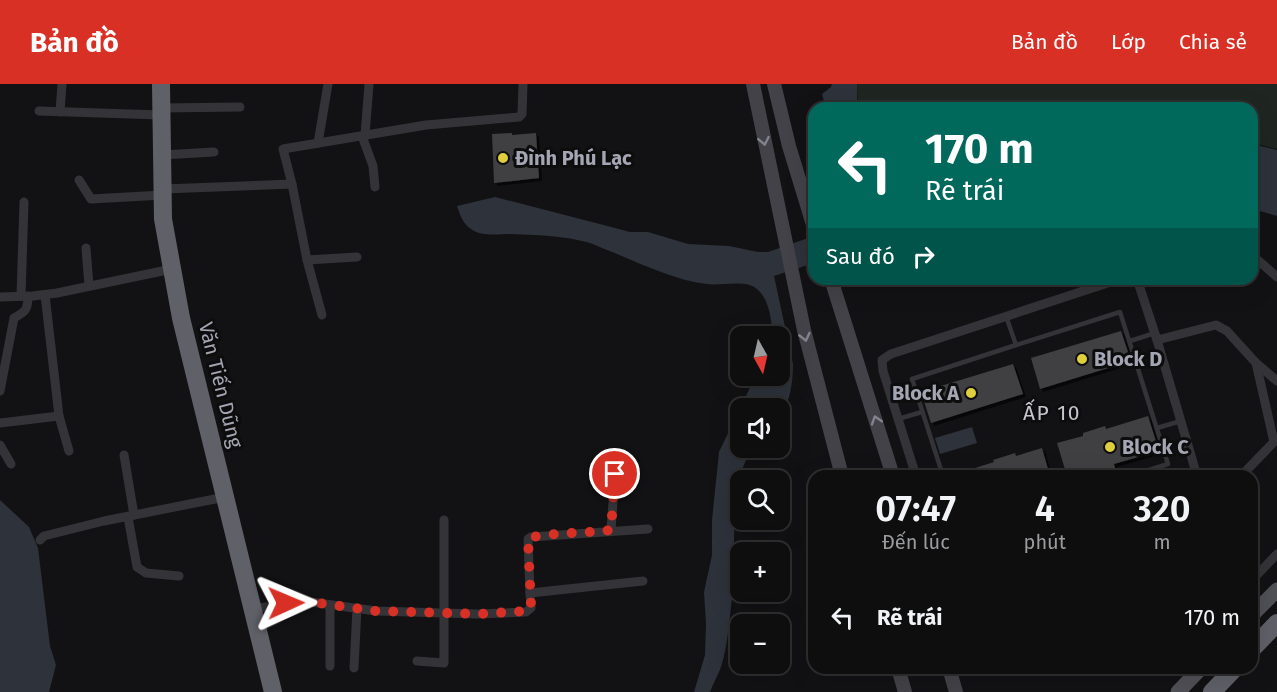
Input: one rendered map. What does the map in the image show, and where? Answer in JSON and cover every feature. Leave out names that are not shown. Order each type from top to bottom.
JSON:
[{"type":"highway","name":"Văn Tiến Dũng","points":[[160,84],[163,219],[181,318],[273,692]]},
{"type":"highway","points":[[1258,643],[1277,623]]},
{"type":"highway","points":[[1212,692],[1229,674]]},
{"type":"main road","points":[[753,84],[785,245],[815,378],[840,470]]},
{"type":"main road","points":[[774,84],[808,208]]},
{"type":"main road","points":[[833,285],[891,470]]},
{"type":"main road","points":[[1258,609],[1277,590]]},
{"type":"main road","points":[[900,674],[905,692]]},
{"type":"main road","points":[[951,674],[956,692]]},
{"type":"main road","points":[[1178,692],[1195,674]]},
{"type":"street","points":[[60,112],[62,84]]},
{"type":"street","points":[[318,143],[328,84]]},
{"type":"street","points":[[369,84],[364,136],[373,166],[375,187]]},
{"type":"street","points":[[322,315],[307,260],[283,149],[426,125],[519,117],[522,114],[523,84]]},
{"type":"street","points":[[39,111],[161,112],[240,107]]},
{"type":"street","points":[[162,155],[214,152]]},
{"type":"street","points":[[79,180],[91,200],[163,192],[292,184]]},
{"type":"street","points":[[0,391],[14,318],[28,308],[25,296],[24,202]]},
{"type":"street","points":[[86,248],[89,286]]},
{"type":"street","points":[[307,260],[357,257]]},
{"type":"street","points":[[1258,260],[1277,277]]},
{"type":"street","points":[[2,297],[45,295],[172,269]]},
{"type":"street","points":[[914,470],[882,360],[891,354],[1102,285]]},
{"type":"street","points":[[1139,285],[1195,470]]},
{"type":"street","points":[[45,295],[59,416],[69,451]]},
{"type":"street","points":[[1156,336],[1216,325],[1227,331],[1256,363],[1277,381]]},
{"type":"street","points":[[1247,470],[1275,440],[1256,363]]},
{"type":"street","points":[[0,423],[59,416]]},
{"type":"street","points":[[0,446],[12,464]]},
{"type":"street","points":[[124,455],[137,567],[146,573],[179,576]]},
{"type":"street","points":[[611,530],[615,474]]},
{"type":"street","points":[[40,540],[44,536],[225,497]]},
{"type":"street","points":[[417,661],[444,663],[444,520]]},
{"type":"street","points":[[252,609],[303,601],[376,611],[478,614],[526,612],[531,608],[528,539],[611,530],[648,529]]},
{"type":"street","points":[[1258,574],[1277,554]]},
{"type":"street","points":[[530,593],[643,581]]},
{"type":"street","points":[[330,605],[330,666]]},
{"type":"street","points":[[354,668],[357,608]]},
{"type":"lane","points":[[941,470],[912,379],[1120,312],[1168,464],[1149,470]]},
{"type":"lane","points":[[1006,316],[1016,345]]},
{"type":"lane","points":[[1130,341],[1156,336]]},
{"type":"lane","points":[[898,419],[922,412]]},
{"type":"lane","points":[[1157,428],[1181,421]]},
{"type":"shaded area","points":[[832,84],[857,84],[857,102],[824,102],[822,94]]},
{"type":"shaded area","points":[[857,84],[1277,84],[1277,149],[1258,144],[1258,102],[858,102]]},
{"type":"shaded area","points":[[1258,145],[1277,150],[1277,216],[1258,210]]},
{"type":"shaded area","points":[[495,197],[630,232],[648,232],[688,244],[729,246],[768,252],[808,238],[808,265],[774,276],[785,326],[771,326],[765,299],[757,289],[747,284],[707,284],[681,279],[593,244],[546,236],[485,234],[475,232],[462,219],[457,206]]},
{"type":"shaded area","points":[[790,350],[793,364],[789,398],[745,398],[751,386],[790,386]]},
{"type":"shaded area","points":[[972,427],[977,443],[940,454],[935,438]]},
{"type":"shaded area","points":[[730,429],[730,458],[747,458],[742,470],[730,470],[730,530],[735,530],[734,542],[730,542],[731,602],[723,659],[710,692],[694,692],[705,655],[704,592],[712,555],[712,520],[719,452]]},
{"type":"shaded area","points":[[0,500],[29,527],[38,548],[50,646],[56,665],[49,692],[0,692]]},
{"type":"building","points":[[512,133],[512,135],[536,133],[539,178],[494,183],[492,134]]},
{"type":"building","name":"Block D","points":[[1121,331],[1131,361],[1040,389],[1031,358]]},
{"type":"building","name":"Block A","points":[[1013,364],[1023,394],[931,423],[921,392]]},
{"type":"building","name":"Block C","points":[[1148,416],[1159,451],[1114,464],[1115,468],[1108,470],[1065,470],[1057,443],[1083,436],[1083,433],[1105,426],[1106,429]]},
{"type":"building","points":[[1042,448],[1048,470],[969,470],[1015,453],[1016,456]]},
{"type":"place","name":"Đình Phú Lạc","points":[[503,158]]},
{"type":"place","name":"Block D","points":[[1082,359]]},
{"type":"place","name":"Block A","points":[[971,393]]},
{"type":"place","name":"Block C","points":[[1110,447]]},
{"type":"district","name":"ẤP 10","points":[[1052,413]]},
{"type":"route","points":[[286,603],[303,601],[376,611],[478,614],[526,612],[531,608],[528,539],[536,536],[611,530],[615,474]]}]
